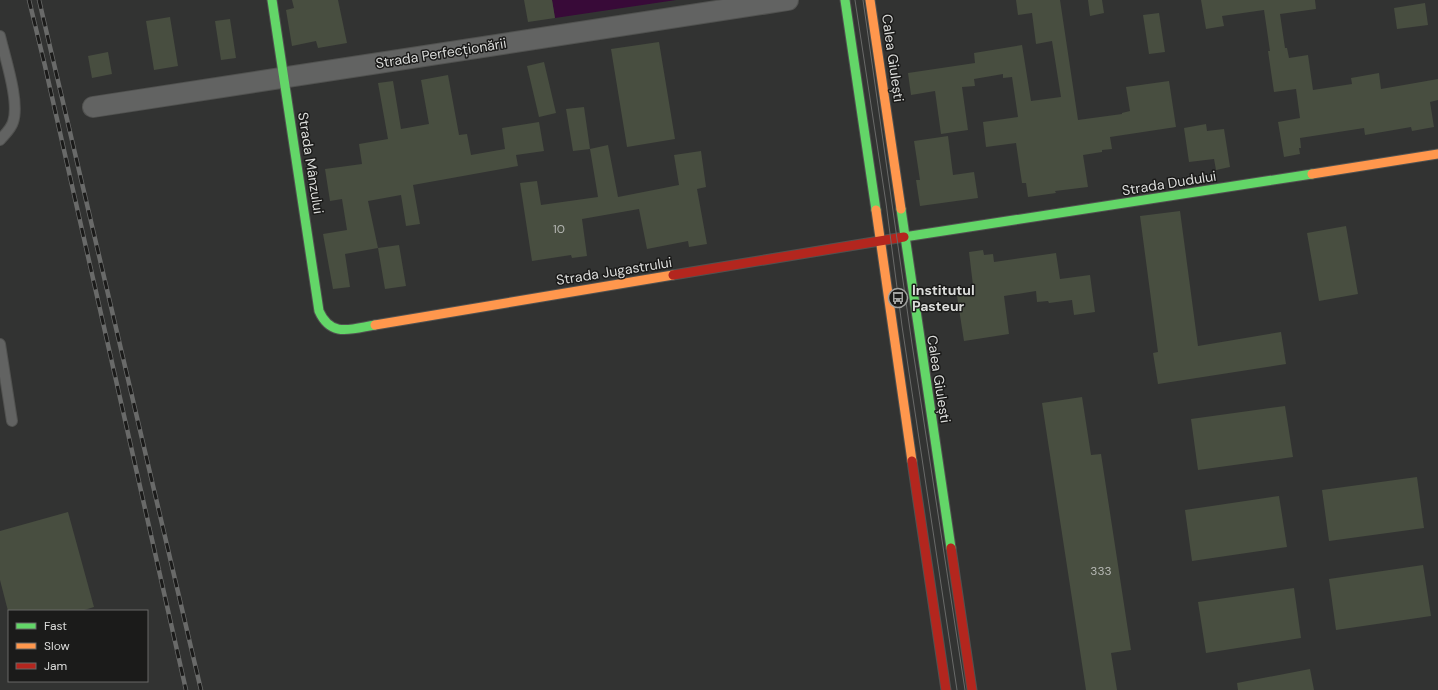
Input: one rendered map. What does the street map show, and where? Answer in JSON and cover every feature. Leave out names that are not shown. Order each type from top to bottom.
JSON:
[{"type":"street","name":"Strada Mânzului","points":[[272,0],[320,311],[323,320],[329,326]]},
{"type":"street","name":"Strada Perfecționării","points":[[93,107],[788,0]]},
{"type":"street","points":[[845,0],[882,241],[893,328],[946,690]]},
{"type":"street","name":"Calea Giulești","points":[[870,0],[972,690]]},
{"type":"street","name":"Strada Dudului","points":[[905,237],[1438,154]]},
{"type":"street","name":"Strada Jugastrului","points":[[329,326],[337,330],[344,330],[905,237]]},
{"type":"lane","points":[[0,36],[15,99],[15,110],[13,122],[8,131],[0,140]]},
{"type":"lane","points":[[0,344],[12,421]]},
{"type":"shaded area","points":[[552,0],[676,0],[555,18]]},
{"type":"building","points":[[292,0],[338,0],[347,43],[318,48],[316,41],[292,46],[286,10],[294,8]]},
{"type":"building","points":[[524,0],[552,0],[555,18],[528,22]]},
{"type":"building","points":[[1016,0],[1060,0],[1078,120],[1122,114],[1130,111],[1126,87],[1169,81],[1176,127],[1110,137],[1112,149],[1083,155],[1088,187],[1055,191],[1056,193],[1028,197],[1026,183],[1022,183],[1016,143],[986,147],[983,122],[1018,117],[1012,77],[1003,78],[1003,74],[974,79],[975,86],[962,87],[968,130],[941,134],[935,91],[911,95],[908,73],[975,63],[974,53],[1022,45],[1031,101],[1061,97],[1052,41],[1036,44],[1032,13],[1018,15]]},
{"type":"building","points":[[1088,0],[1102,0],[1104,13],[1090,16]]},
{"type":"building","points":[[1201,0],[1315,0],[1316,9],[1280,14],[1285,48],[1287,48],[1289,58],[1308,55],[1313,90],[1352,84],[1351,78],[1379,73],[1381,89],[1438,79],[1438,100],[1430,102],[1434,127],[1412,131],[1411,127],[1365,135],[1364,128],[1300,138],[1300,154],[1284,157],[1278,122],[1300,118],[1296,89],[1274,92],[1264,10],[1222,16],[1224,26],[1206,29]]},
{"type":"building","points":[[1425,3],[1428,25],[1397,29],[1394,8]]},
{"type":"building","points":[[1159,13],[1165,52],[1149,54],[1143,15]]},
{"type":"building","points":[[170,17],[178,66],[154,70],[146,21]]},
{"type":"building","points":[[230,19],[236,58],[221,60],[215,21]]},
{"type":"building","points":[[659,42],[675,139],[627,147],[611,49]]},
{"type":"building","points":[[108,52],[112,74],[92,78],[88,56]]},
{"type":"building","points":[[544,62],[556,113],[539,117],[527,66]]},
{"type":"building","points":[[448,75],[459,135],[467,134],[471,155],[505,149],[502,128],[539,122],[544,151],[516,155],[518,166],[413,185],[420,224],[406,226],[401,195],[368,201],[378,248],[345,254],[350,287],[333,289],[323,234],[347,230],[342,199],[330,201],[325,169],[362,164],[359,144],[388,139],[378,83],[393,81],[401,129],[429,124],[421,80]]},
{"type":"building","points":[[584,107],[590,149],[573,151],[566,109]]},
{"type":"building","points":[[1206,124],[1207,131],[1224,129],[1230,167],[1216,170],[1214,159],[1189,162],[1184,128]]},
{"type":"building","points":[[948,136],[953,175],[974,172],[978,198],[920,206],[916,180],[920,180],[914,141]]},
{"type":"building","points":[[608,145],[618,197],[679,185],[674,155],[701,151],[706,187],[697,189],[707,244],[689,247],[688,241],[647,249],[639,209],[582,219],[587,256],[572,258],[571,255],[532,261],[520,183],[537,181],[541,205],[598,197],[590,149]]},
{"type":"building","points":[[1180,211],[1198,346],[1281,332],[1286,364],[1158,384],[1153,353],[1158,352],[1140,216]]},
{"type":"building","points":[[1346,226],[1358,294],[1319,301],[1307,233]]},
{"type":"building","points":[[399,245],[406,286],[385,289],[378,248]]},
{"type":"building","points":[[983,250],[984,255],[993,254],[994,262],[1056,253],[1060,279],[1090,275],[1095,312],[1074,315],[1072,300],[1049,303],[1048,301],[1037,302],[1036,291],[1004,296],[1009,334],[964,341],[957,296],[974,294],[969,252]]},
{"type":"building","points":[[1082,397],[1091,455],[1101,454],[1131,650],[1111,653],[1117,690],[1086,690],[1042,403]]},
{"type":"building","points":[[1285,406],[1293,457],[1198,470],[1191,419]]},
{"type":"building","points":[[1417,477],[1424,528],[1329,541],[1322,490]]},
{"type":"building","points":[[1279,496],[1287,547],[1192,561],[1185,510]]},
{"type":"building","points":[[68,512],[94,607],[84,610],[8,611],[0,580],[0,531]]},
{"type":"building","points":[[1423,565],[1431,616],[1336,630],[1329,579]]},
{"type":"building","points":[[1294,588],[1301,638],[1206,653],[1198,602]]},
{"type":"building","points":[[1310,669],[1314,690],[1238,690],[1237,683]]},
{"type":"tram line","points":[[855,0],[957,690]]},
{"type":"tram line","points":[[863,0],[912,344],[965,690]]},
{"type":"railway","points":[[29,0],[186,690]]},
{"type":"railway","points":[[39,0],[201,690]]},
{"type":"traffic: fast","points":[[272,0],[319,311],[329,325],[342,330],[375,325]]},
{"type":"traffic: fast","points":[[845,0],[876,210]]},
{"type":"traffic: fast","points":[[904,237],[1312,174]]},
{"type":"traffic: fast","points":[[901,209],[951,548]]},
{"type":"traffic: slow","points":[[870,0],[901,209]]},
{"type":"traffic: slow","points":[[1312,174],[1438,154]]},
{"type":"traffic: slow","points":[[876,210],[912,461]]},
{"type":"traffic: slow","points":[[375,325],[673,275]]},
{"type":"traffic: jam","points":[[673,275],[904,237]]},
{"type":"traffic: jam","points":[[912,461],[946,690]]},
{"type":"traffic: jam","points":[[951,548],[972,690]]},
{"type":"place","name":"Institutul Pasteur","points":[[898,298]]}]
